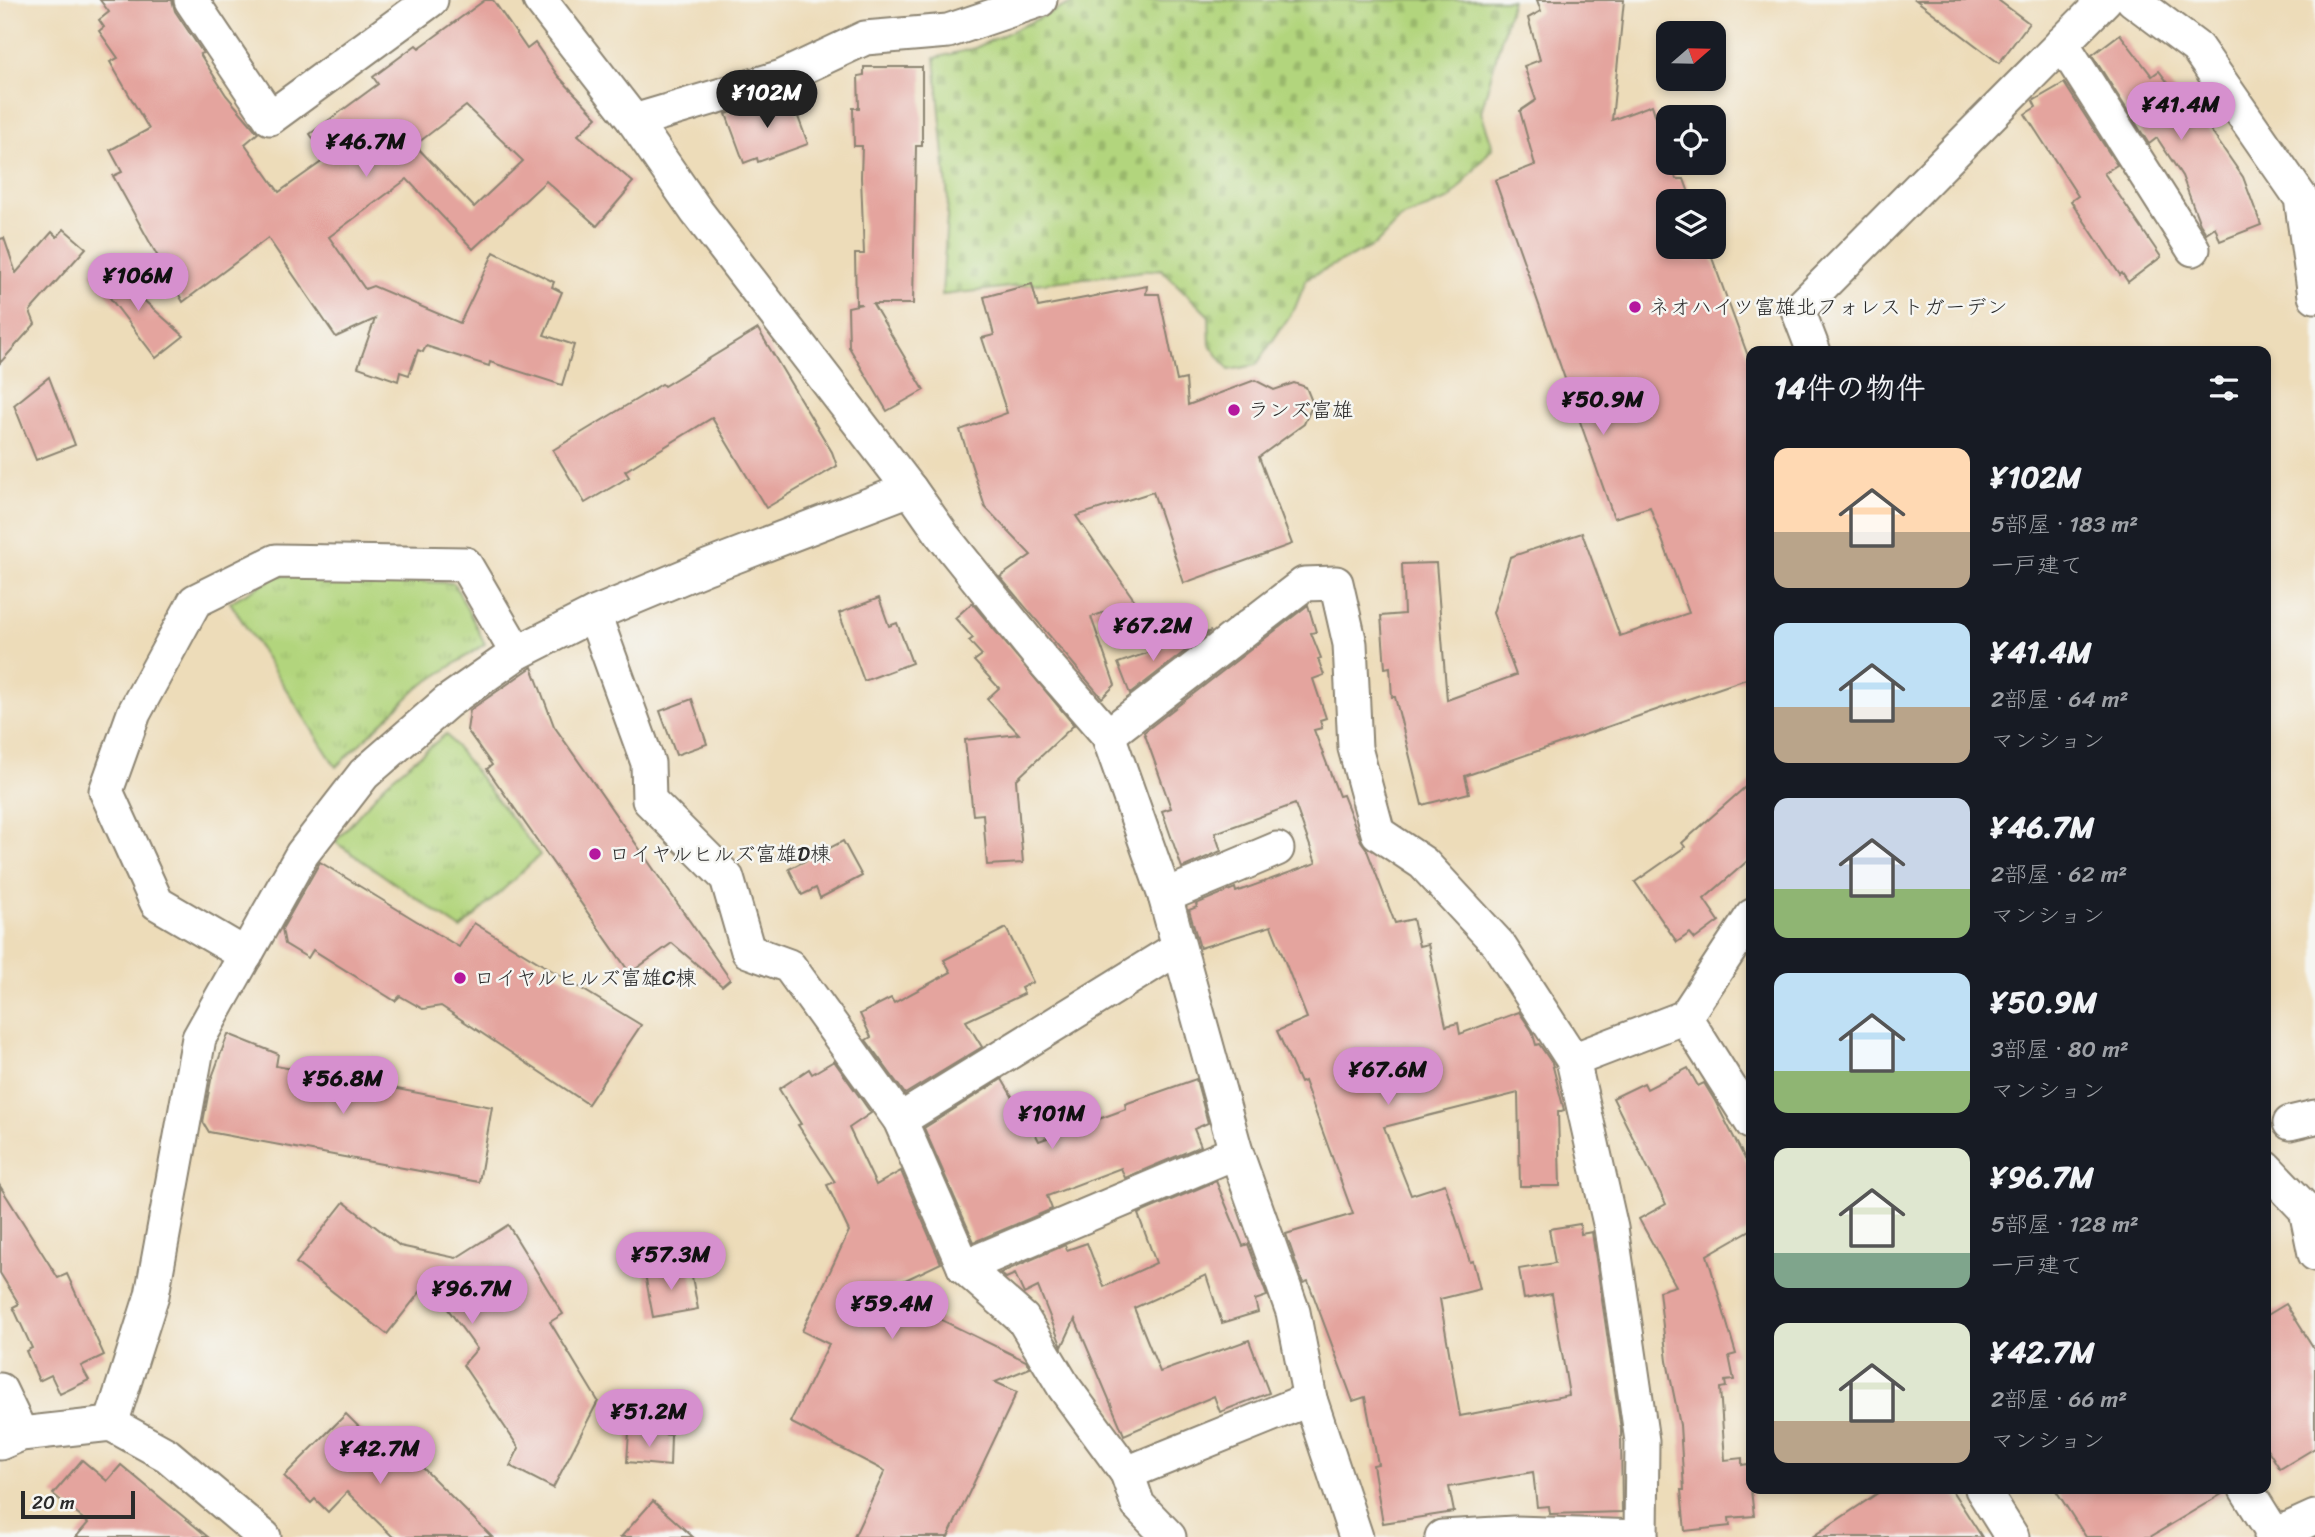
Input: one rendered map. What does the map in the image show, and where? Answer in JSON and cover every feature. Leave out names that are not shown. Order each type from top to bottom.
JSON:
[{"type":"street","points":[[191,0],[270,118],[431,0]]},
{"type":"street","points":[[540,0],[634,121],[698,212],[911,489],[943,536],[1040,657],[1108,735],[1165,896],[1236,1152],[1293,1312],[1311,1399],[1356,1537]]},
{"type":"street","points":[[634,121],[782,77],[865,38],[948,31],[1040,0]]},
{"type":"street","points":[[1812,346],[1798,310],[2105,0]]},
{"type":"street","points":[[2133,0],[2197,48],[2308,197],[2315,296]]},
{"type":"street","points":[[2062,43],[2193,249]]},
{"type":"street","points":[[111,1424],[152,1295],[200,1038],[302,854],[363,774],[447,702],[517,653],[594,614],[707,567],[911,489]]},
{"type":"street","points":[[246,955],[157,903],[106,791],[134,713],[195,601],[276,561],[465,564],[517,653]]},
{"type":"street","points":[[1108,735],[1304,584],[1336,583],[1350,644],[1355,748],[1378,833],[1423,863],[1499,944],[1573,1059],[1611,1228],[1642,1441],[1641,1537],[1514,1533],[1442,1537]]},
{"type":"street","points":[[594,614],[648,763],[649,800],[727,878],[748,951],[789,966],[900,1121],[964,1267],[1023,1319],[1064,1387],[1127,1473],[1138,1505],[1169,1537]]},
{"type":"street","points":[[1165,896],[1277,849]]},
{"type":"street","points":[[1573,1059],[1685,1017],[1746,925]]},
{"type":"street","points":[[900,1121],[1178,948]]},
{"type":"street","points":[[1685,1017],[1746,1114]]},
{"type":"street","points":[[964,1267],[1236,1152]]},
{"type":"street","points":[[2271,1173],[2306,1210],[2315,1254]]},
{"type":"street","points":[[0,1390],[10,1438],[111,1424],[167,1455],[264,1537]]},
{"type":"street","points":[[1127,1473],[1311,1399]]},
{"type":"street","points":[[1985,1494],[2012,1537]]},
{"type":"street","points":[[2249,1494],[2274,1536],[2315,1517]]},
{"type":"green space","points":[[1078,0],[1512,0],[1481,112],[1493,147],[1450,199],[1401,218],[1375,245],[1307,278],[1295,308],[1256,365],[1229,370],[1210,345],[1209,316],[1161,269],[942,295],[948,200],[935,58],[975,48]]},
{"type":"green space","points":[[279,575],[454,583],[485,644],[418,688],[336,767],[230,602]]},
{"type":"green space","points":[[446,734],[540,855],[461,929],[335,842],[387,782]]},
{"type":"building","points":[[100,0],[172,0],[175,11],[203,53],[200,54],[226,95],[258,133],[245,144],[279,192],[327,158],[310,134],[378,84],[373,77],[416,45],[419,48],[485,0],[493,0],[527,49],[535,43],[558,76],[597,117],[578,135],[633,182],[627,191],[597,226],[546,181],[473,249],[407,179],[329,237],[365,289],[373,286],[460,323],[494,252],[554,282],[552,287],[562,292],[544,335],[574,345],[562,385],[490,362],[489,366],[426,346],[423,352],[418,350],[409,375],[400,372],[398,381],[358,367],[375,319],[336,337],[268,238],[183,302],[113,176],[122,172],[110,150],[149,129],[110,62],[118,58],[99,31],[104,27],[99,20],[109,12]],"holes":[[[466,106],[523,161],[474,207],[415,145]]]},
{"type":"building","points":[[1537,0],[1624,0],[1612,120],[1652,105],[1656,117],[1656,175],[1675,175],[1676,179],[1684,179],[1688,189],[1656,189],[1656,259],[1712,259],[1746,351],[1746,679],[1465,776],[1469,793],[1422,805],[1395,697],[1392,697],[1390,667],[1385,668],[1381,616],[1404,614],[1402,564],[1436,563],[1447,700],[1516,675],[1493,613],[1510,557],[1582,533],[1620,636],[1689,613],[1650,507],[1614,518],[1495,180],[1535,165],[1520,111],[1536,100],[1524,66],[1540,60],[1528,18],[1541,11]]},
{"type":"building","points":[[1916,0],[1998,0],[2029,23],[1999,63]]},
{"type":"building","points":[[2120,34],[2152,76],[2159,71],[2190,112],[2195,108],[2243,177],[2261,225],[2220,241],[2215,227],[2206,233],[2182,176],[2157,138],[2149,144],[2092,55]]},
{"type":"building","points":[[864,67],[922,67],[922,146],[916,146],[913,304],[873,304],[924,390],[887,411],[849,347],[848,307],[862,304],[856,304],[855,254],[864,254],[862,146],[854,146],[853,108],[859,108],[858,76],[864,75]]},
{"type":"building","points":[[2064,83],[2117,165],[2104,173],[2161,257],[2128,282],[2122,273],[2120,275],[2071,201],[2078,196],[2025,114],[2036,107],[2033,101]]},
{"type":"building","points":[[790,95],[808,144],[758,162],[757,158],[744,163],[726,114]]},
{"type":"building","points":[[64,229],[86,248],[30,311],[35,324],[0,363],[0,239],[4,238],[16,273],[52,232],[57,237]]},
{"type":"building","points":[[102,263],[184,336],[156,358],[91,273]]},
{"type":"building","points":[[1032,284],[1038,307],[1147,286],[1146,294],[1159,294],[1177,381],[1186,379],[1188,405],[1255,380],[1274,390],[1294,383],[1306,387],[1313,404],[1304,424],[1259,457],[1292,544],[1184,583],[1153,492],[1076,516],[1135,601],[1091,617],[1115,685],[1102,698],[1000,577],[1031,555],[985,507],[960,430],[1007,413],[982,338],[994,335],[984,297]]},
{"type":"building","points":[[758,329],[832,452],[837,466],[766,508],[712,418],[625,471],[629,477],[585,503],[553,450]]},
{"type":"building","points":[[49,377],[75,445],[36,460],[14,405]]},
{"type":"building","points":[[879,598],[889,626],[897,623],[912,663],[864,681],[839,613]]},
{"type":"building","points":[[972,603],[1074,725],[1016,780],[1023,863],[987,865],[983,814],[973,815],[965,740],[1019,734],[987,699],[999,688],[974,661],[982,655],[969,641],[973,638],[955,618]]},
{"type":"building","points":[[1308,605],[1316,632],[1311,633],[1321,658],[1318,659],[1324,675],[1313,679],[1326,718],[1320,720],[1322,728],[1314,730],[1339,796],[1343,795],[1395,923],[1413,919],[1419,946],[1428,944],[1446,1026],[1458,1023],[1460,1034],[1519,1012],[1532,1031],[1536,1045],[1539,1044],[1552,1063],[1564,1110],[1558,1112],[1560,1186],[1520,1186],[1518,1093],[1384,1127],[1411,1195],[1445,1184],[1470,1262],[1473,1261],[1480,1289],[1440,1299],[1460,1416],[1569,1395],[1552,1294],[1524,1299],[1519,1269],[1555,1263],[1549,1229],[1580,1224],[1581,1234],[1592,1232],[1621,1429],[1622,1512],[1550,1514],[1549,1506],[1537,1507],[1533,1472],[1449,1487],[1454,1512],[1383,1523],[1373,1465],[1378,1464],[1365,1397],[1353,1401],[1308,1281],[1303,1283],[1286,1234],[1353,1214],[1304,1081],[1300,1083],[1277,1031],[1307,1018],[1271,926],[1200,948],[1189,910],[1197,907],[1196,904],[1235,888],[1236,892],[1316,863],[1295,804],[1215,833],[1221,851],[1182,868],[1162,811],[1171,808],[1144,732]]},
{"type":"building","points":[[1211,631],[1130,694],[1118,663]]},
{"type":"building","name":"ロイヤルヒルズ富雄D棟","points":[[532,667],[554,726],[730,979],[722,986],[672,943],[630,973],[487,769],[492,765],[467,730],[470,710]]},
{"type":"building","points":[[692,699],[707,744],[676,755],[660,711]]},
{"type":"building","points":[[1746,786],[1746,862],[1704,899],[1719,921],[1695,939],[1690,933],[1677,942],[1635,882],[1685,847],[1682,843]]},
{"type":"building","points":[[843,841],[862,876],[820,898],[816,888],[802,895],[789,869]]},
{"type":"building","name":"ロイヤルヒルズ富雄C棟","points":[[320,862],[459,947],[474,923],[641,1025],[588,1104],[441,1006],[423,1009],[400,996],[395,1001],[313,950],[308,958],[285,944],[282,929]]},
{"type":"building","points":[[1006,928],[1033,982],[1021,988],[1024,994],[966,1021],[982,1047],[905,1094],[866,1040],[871,1037],[860,1014],[891,998],[894,1003],[951,972],[944,960]]},
{"type":"building","points":[[228,1034],[278,1054],[276,1066],[492,1107],[479,1182],[209,1132],[203,1122],[211,1080]]},
{"type":"building","points":[[834,1061],[871,1113],[849,1128],[876,1185],[901,1171],[941,1263],[882,1291],[1026,1361],[1030,1368],[995,1382],[1017,1392],[948,1537],[854,1537],[885,1471],[790,1422],[829,1344],[802,1331],[849,1231],[827,1185],[835,1182],[798,1125],[801,1124],[779,1089],[809,1069],[812,1074]]},
{"type":"building","points":[[1688,1068],[1698,1086],[1704,1083],[1746,1160],[1746,1232],[1707,1255],[1736,1354],[1729,1356],[1734,1380],[1725,1381],[1726,1387],[1720,1388],[1725,1460],[1742,1458],[1742,1465],[1746,1464],[1746,1494],[1751,1494],[1754,1516],[1729,1518],[1730,1526],[1685,1531],[1680,1425],[1667,1361],[1659,1291],[1676,1286],[1639,1219],[1666,1204],[1613,1098],[1644,1083],[1647,1089]]},
{"type":"building","points":[[1002,1079],[1020,1110],[1022,1108],[1039,1141],[1126,1109],[1125,1104],[1196,1079],[1208,1123],[1194,1129],[1201,1146],[1125,1178],[1121,1168],[1047,1196],[1052,1209],[974,1242],[924,1128]]},
{"type":"building","points":[[1216,1181],[1243,1246],[1248,1244],[1267,1296],[1255,1300],[1258,1312],[1222,1323],[1206,1275],[1134,1308],[1160,1372],[1249,1340],[1269,1393],[1220,1412],[1214,1396],[1124,1435],[1075,1319],[1062,1347],[1038,1287],[1024,1294],[1015,1274],[1006,1278],[1000,1273],[1065,1245],[1067,1250],[1087,1243],[1104,1287],[1156,1263],[1138,1214]]},
{"type":"building","points":[[0,1186],[58,1278],[67,1274],[104,1355],[81,1366],[89,1380],[60,1394],[51,1375],[39,1381],[26,1351],[32,1348],[13,1307],[19,1304],[0,1273]]},
{"type":"building","points":[[344,1202],[400,1246],[456,1258],[508,1225],[563,1314],[550,1322],[598,1401],[553,1488],[510,1466],[519,1448],[463,1365],[477,1349],[428,1282],[387,1334],[296,1263]]},
{"type":"building","points":[[690,1266],[698,1309],[653,1317],[645,1274]]},
{"type":"building","points":[[2286,1304],[2315,1350],[2315,1448],[2280,1469],[2271,1455],[2271,1313]]},
{"type":"building","points":[[346,1414],[391,1459],[395,1454],[404,1462],[410,1455],[492,1537],[393,1537],[347,1492],[328,1512],[315,1499],[311,1503],[284,1476]]},
{"type":"building","points":[[629,1432],[671,1435],[670,1466],[627,1462]]},
{"type":"building","points":[[82,1460],[107,1481],[121,1465],[208,1537],[76,1537],[88,1523],[53,1494]]},
{"type":"building","points":[[1876,1494],[1954,1494],[1982,1537],[1812,1537]]},
{"type":"building","points":[[2058,1494],[2222,1494],[2150,1537],[2086,1537]]},
{"type":"building","points":[[653,1501],[693,1537],[621,1537]]},
{"type":"place","name":"ネオハイツ富雄北フォレストガーデン","points":[[1635,307]]},
{"type":"place","name":"ランズ富雄","points":[[1234,410]]},
{"type":"place","name":"ロイヤルヒルズ富雄D棟","points":[[595,854]]},
{"type":"place","name":"ロイヤルヒルズ富雄C棟","points":[[460,978]]}]
